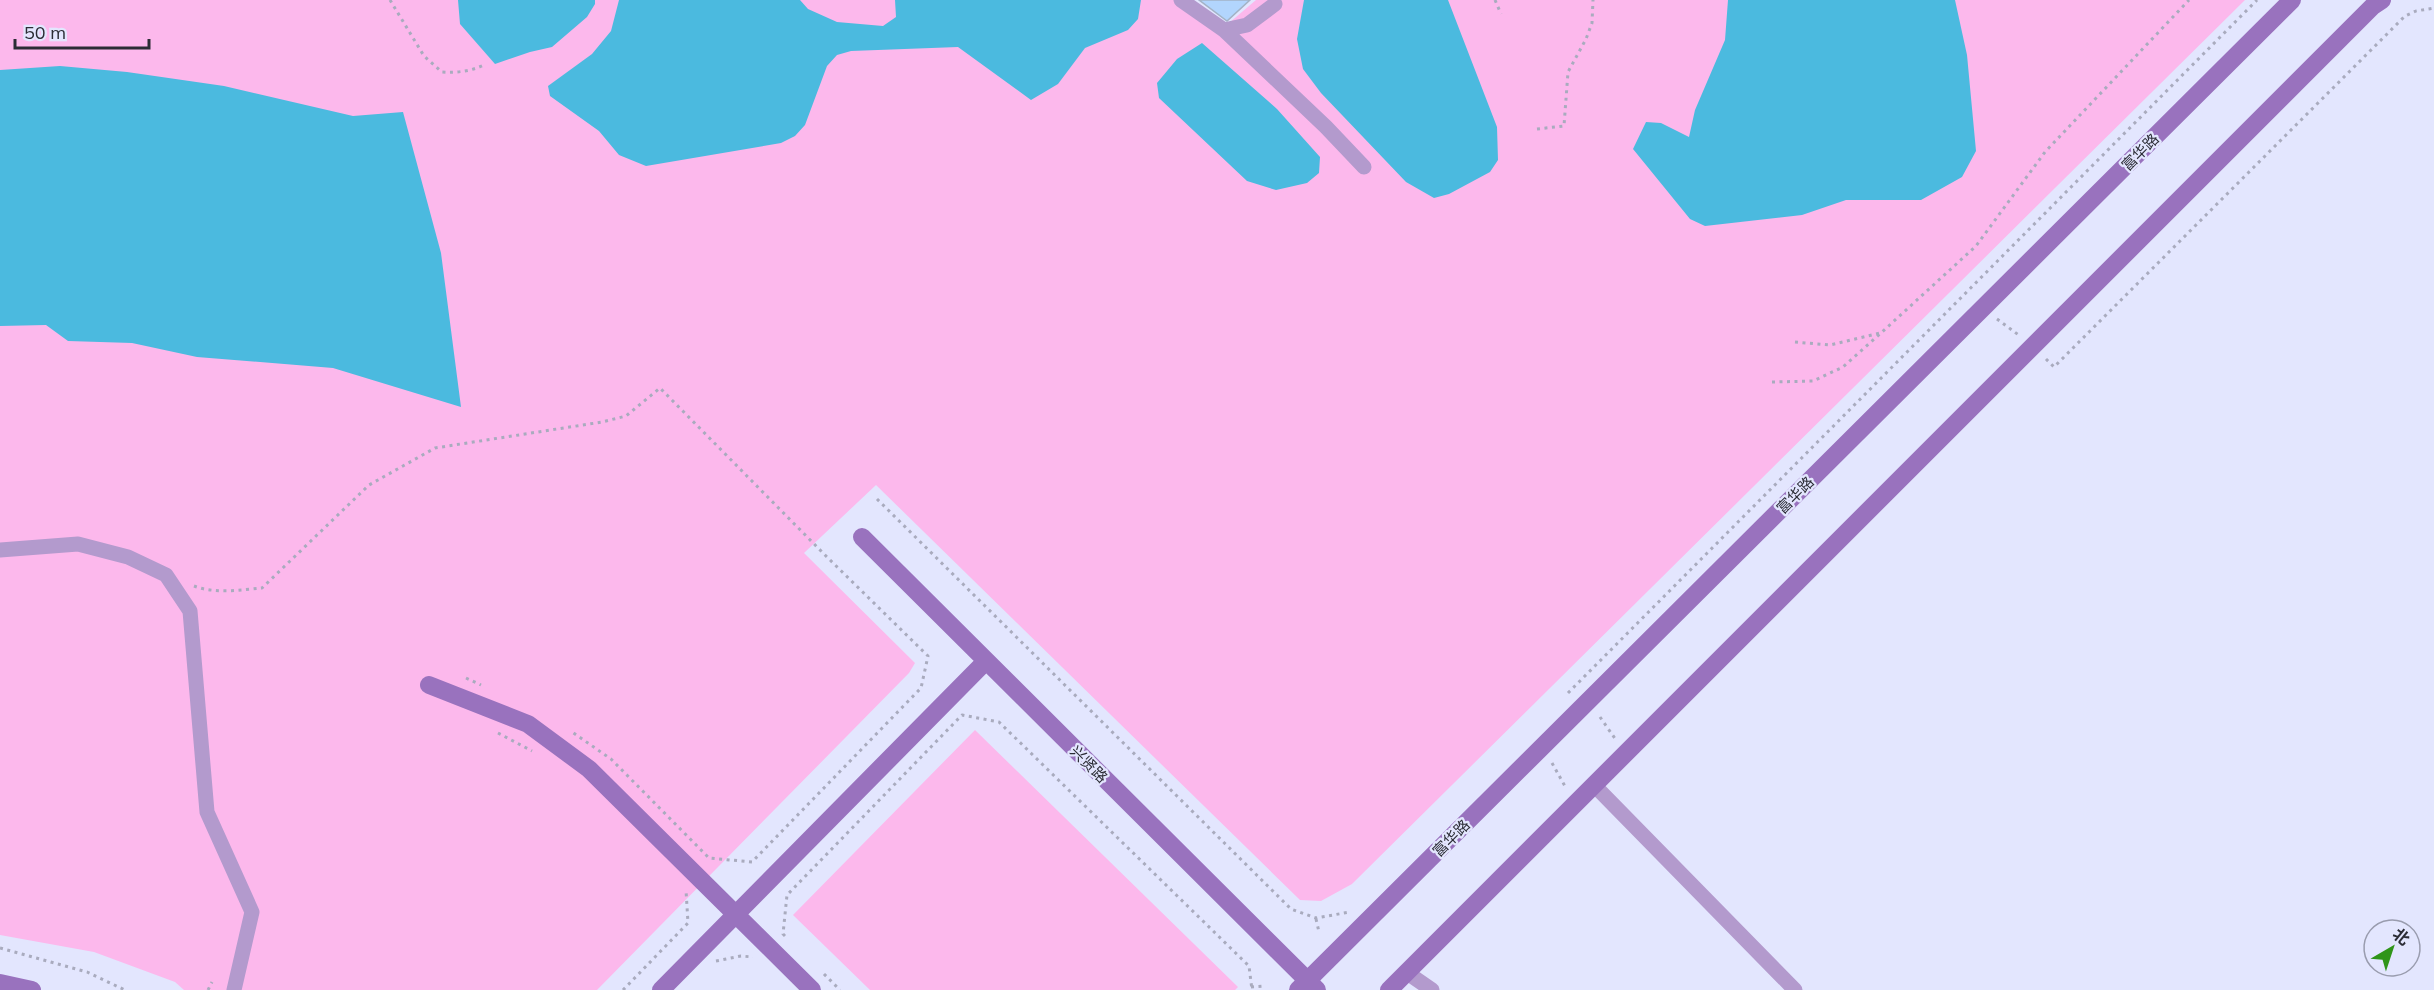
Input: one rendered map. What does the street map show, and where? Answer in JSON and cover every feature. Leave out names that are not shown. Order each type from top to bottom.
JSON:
[{"type":"street","points":[[1181,0],[1224,30],[1326,128],[1364,168]]},
{"type":"street","name":"富华路","points":[[1308,987],[2292,0]]},
{"type":"street","points":[[1389,990],[2373,6],[2382,0]]},
{"type":"street","points":[[1224,30],[1247,25],[1275,4]]},
{"type":"street","name":"兴贤路","points":[[862,537],[1308,987]]},
{"type":"street","points":[[0,550],[78,544],[128,556],[166,575],[190,611],[207,812],[252,912],[234,990]]},
{"type":"street","points":[[661,990],[986,661]]},
{"type":"street","points":[[429,685],[528,724],[589,769],[812,990]]},
{"type":"street","points":[[1594,785],[1795,990]]},
{"type":"street","points":[[1406,972],[1432,990]]},
{"type":"street","points":[[0,983],[32,990]]},
{"type":"path","points":[[390,0],[424,56],[442,72],[454,73],[477,68],[486,63]]},
{"type":"path","points":[[1495,0],[1501,14]]},
{"type":"path","points":[[1537,129],[1564,126],[1568,72],[1592,23],[1593,0]]},
{"type":"path","points":[[1772,382],[1814,381],[1843,367],[1976,246],[2045,152],[2189,0]]},
{"type":"path","points":[[1567,695],[2257,0]]},
{"type":"path","points":[[2042,356],[2054,367],[2405,16],[2416,11],[2434,8],[2434,1]]},
{"type":"path","points":[[1995,318],[2022,337]]},
{"type":"path","points":[[1796,342],[1830,345],[1882,332]]},
{"type":"path","points":[[166,575],[201,588],[239,590],[262,588],[369,485],[435,448],[602,422],[626,416],[660,388],[928,656],[921,687],[752,862],[709,858],[611,759],[565,728]]},
{"type":"path","points":[[878,499],[1290,909],[1316,918],[1351,912]]},
{"type":"path","points":[[466,678],[486,687]]},
{"type":"path","points":[[791,942],[783,934],[787,895],[962,715],[999,722],[1249,966],[1252,988],[1264,986]]},
{"type":"path","points":[[1600,717],[1619,745]]},
{"type":"path","points":[[492,730],[534,752]]},
{"type":"path","points":[[1552,763],[1570,794]]},
{"type":"path","points":[[623,990],[688,923],[686,884]]},
{"type":"path","points":[[1316,918],[1319,932]]},
{"type":"path","points":[[0,948],[87,972],[125,990]]},
{"type":"path","points":[[710,967],[718,960],[741,956],[753,957],[761,965]]},
{"type":"path","points":[[824,974],[840,990]]},
{"type":"path","points":[[208,990],[212,982]]},
{"type":"shaded area","points":[[0,0],[1193,0],[1224,23],[1229,23],[1256,0],[2245,0],[1352,884],[1321,901],[1300,900],[876,485],[804,553],[915,663],[909,673],[597,990],[184,990],[175,982],[94,952],[0,935]]},
{"type":"shaded area","points":[[975,730],[1238,987],[1235,990],[870,990],[793,915]]},
{"type":"water","points":[[458,0],[595,0],[595,4],[587,17],[552,47],[495,64],[460,24]]},
{"type":"water","points":[[619,0],[800,0],[808,9],[837,22],[883,26],[896,17],[895,0],[1141,0],[1138,19],[1128,30],[1085,48],[1058,84],[1031,100],[958,47],[851,51],[837,55],[827,66],[805,125],[795,136],[781,143],[646,166],[619,155],[599,131],[550,96],[548,86],[592,54],[611,31]]},
{"type":"water","points":[[1304,0],[1448,0],[1497,127],[1498,160],[1490,172],[1449,194],[1434,198],[1406,182],[1321,93],[1303,69],[1297,39]]},
{"type":"water","points":[[1728,0],[1955,0],[1967,55],[1976,151],[1962,177],[1921,200],[1846,200],[1802,215],[1705,226],[1690,219],[1633,149],[1646,122],[1661,123],[1689,137],[1695,110],[1725,40]]},
{"type":"water","points":[[1202,43],[1277,109],[1320,157],[1319,173],[1307,183],[1276,190],[1247,181],[1159,98],[1157,83],[1177,59]]},
{"type":"water","points":[[60,66],[127,72],[224,86],[353,116],[403,112],[441,253],[461,407],[333,368],[197,357],[132,343],[68,341],[46,325],[0,326],[0,70]]},
{"type":"building","points":[[1199,0],[1250,0],[1227,21]]}]
